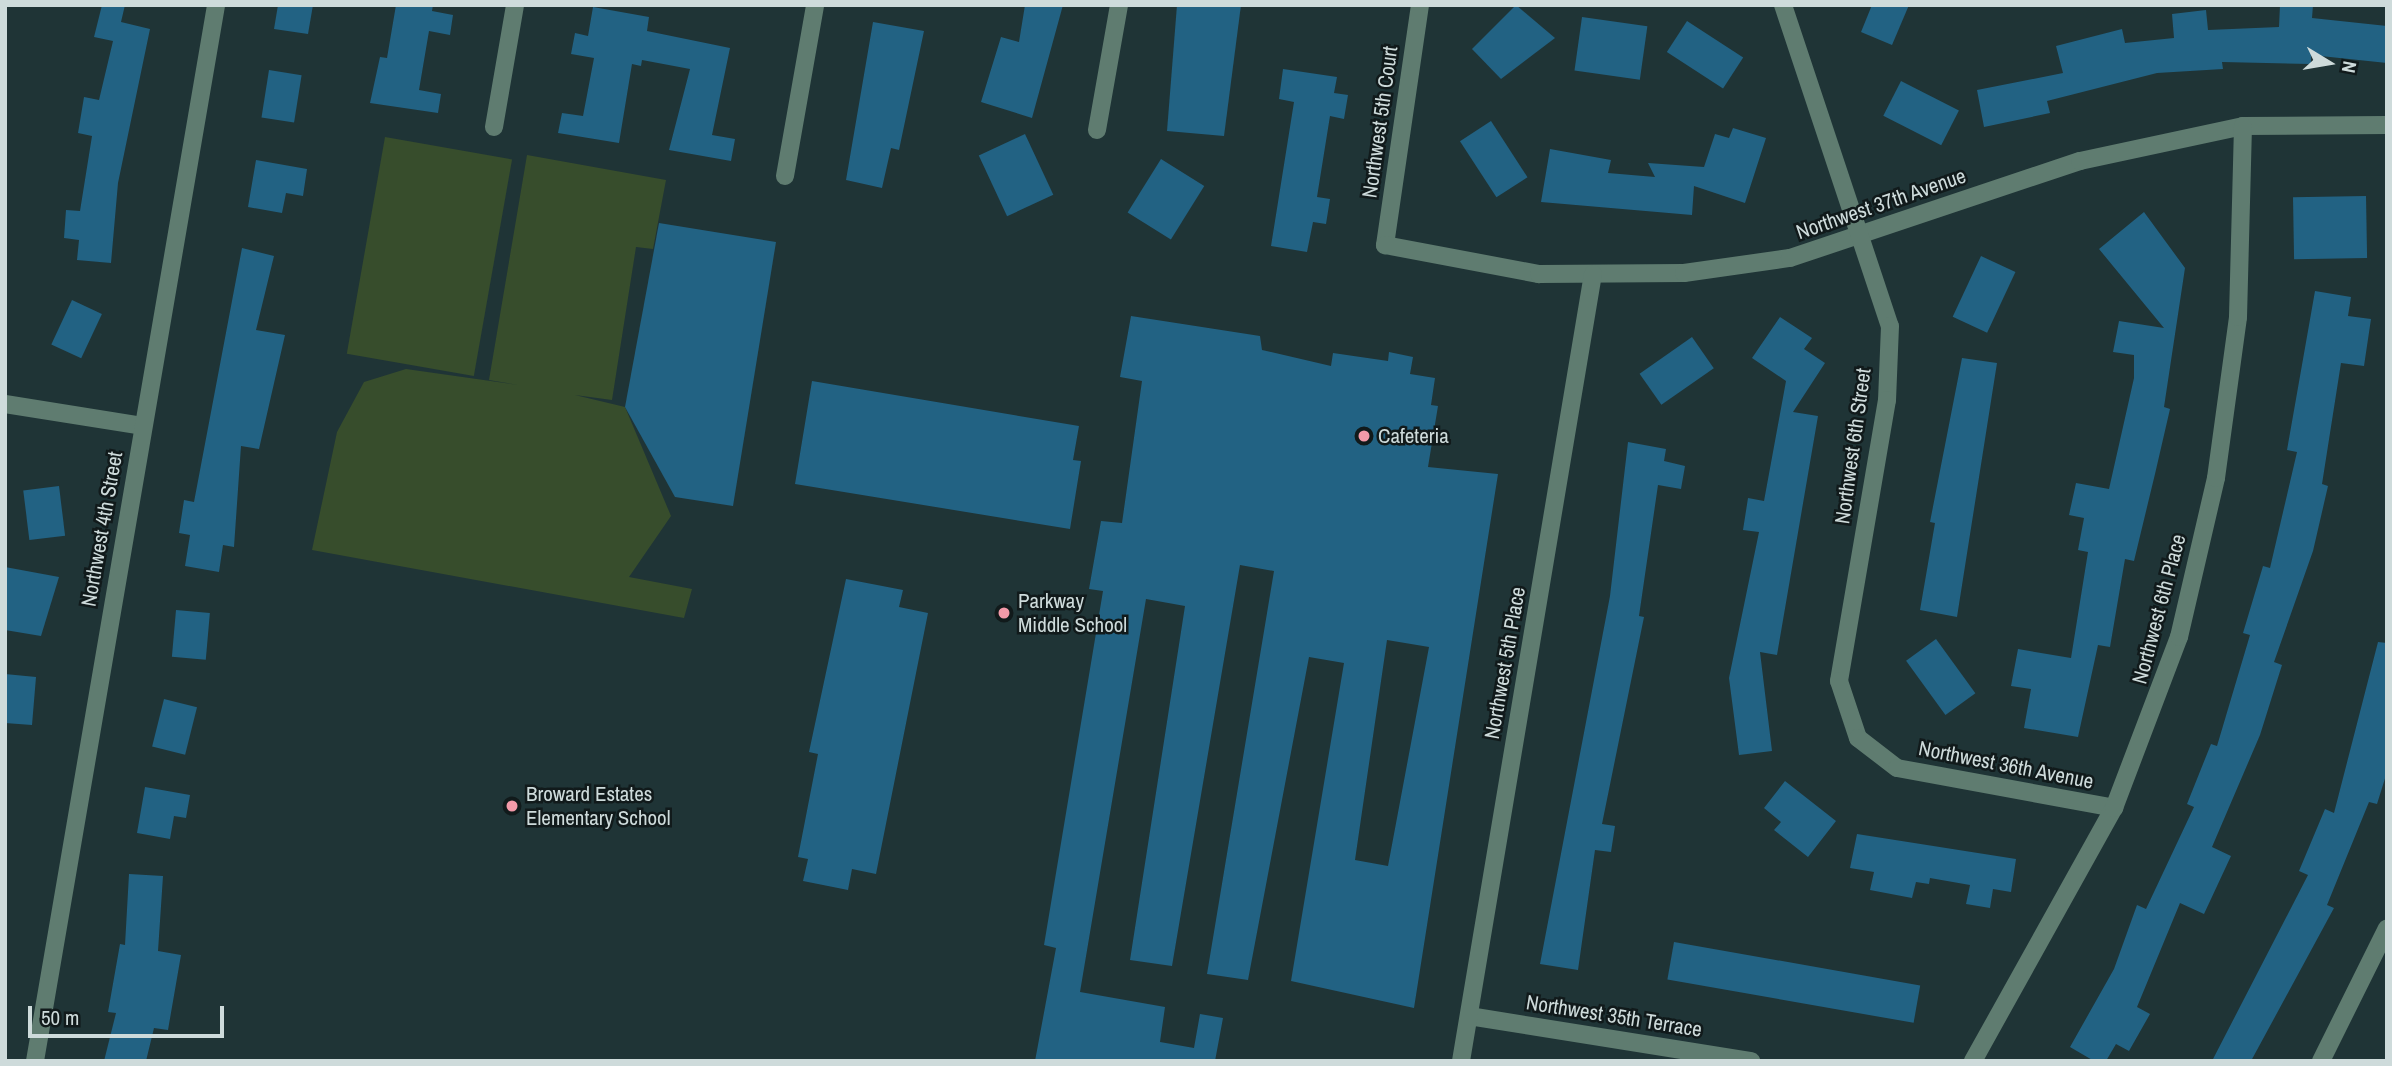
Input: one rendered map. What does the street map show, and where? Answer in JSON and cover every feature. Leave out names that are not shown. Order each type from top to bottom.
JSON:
[{"type":"street","name":"Northwest 4th Street","points":[[35,1061],[216,5]]},
{"type":"street","points":[[494,128],[515,5]]},
{"type":"street","points":[[785,176],[815,5]]},
{"type":"street","points":[[1097,131],[1119,5]]},
{"type":"street","name":"Northwest 5th Court","points":[[1385,245],[1420,5]]},
{"type":"street","name":"Northwest 6th Street","points":[[1783,5],[1890,326],[1887,400],[1839,681],[1858,738]]},
{"type":"street","name":"Northwest 37th Avenue","points":[[1385,245],[1539,274],[1684,273],[1750,264],[1859,236],[2080,161],[2243,126],[2387,125]]},
{"type":"street","name":"Northwest 6th Place","points":[[1973,1061],[2115,808],[2179,637],[2216,478],[2238,317],[2243,126]]},
{"type":"street","name":"Northwest 5th Place","points":[[1461,1061],[1593,274]]},
{"type":"street","points":[[5,404],[142,426]]},
{"type":"street","name":"Northwest 36th Avenue","points":[[1858,738],[1897,768],[2115,808]]},
{"type":"street","points":[[2321,1061],[2387,928]]},
{"type":"street","name":"Northwest 35th Terrace","points":[[1469,1016],[1751,1061]]},
{"type":"green space","points":[[385,137],[512,159],[474,376],[347,354]]},
{"type":"green space","points":[[527,155],[666,180],[653,249],[636,247],[612,400],[575,395],[625,407],[671,516],[629,577],[692,589],[684,618],[312,550],[337,432],[364,382],[406,369],[518,385],[489,380]]},
{"type":"building","points":[[102,5],[125,5],[121,22],[150,29],[118,183],[111,263],[77,260],[79,240],[64,238],[66,210],[80,211],[92,136],[78,133],[84,97],[99,100],[113,41],[94,37]]},
{"type":"building","points":[[278,5],[313,5],[308,34],[274,29]]},
{"type":"building","points":[[396,5],[433,5],[432,11],[453,15],[450,35],[429,31],[419,90],[441,94],[438,113],[370,103],[380,57],[387,58]]},
{"type":"building","points":[[1025,5],[1063,5],[1032,118],[981,102],[1001,37],[1019,42]]},
{"type":"building","points":[[1177,5],[1241,5],[1224,136],[1167,131]]},
{"type":"building","points":[[1516,5],[1555,38],[1501,79],[1472,49]]},
{"type":"building","points":[[1872,5],[1909,5],[1892,45],[1861,32]]},
{"type":"building","points":[[2280,5],[2313,5],[2312,18],[2387,26],[2387,63],[2311,55],[2311,64],[2222,62],[2223,69],[2157,73],[2047,101],[2050,113],[1984,127],[1977,90],[2063,73],[2056,46],[2122,29],[2125,43],[2174,38],[2172,14],[2206,10],[2208,30],[2279,27]]},
{"type":"building","points":[[593,7],[649,17],[647,31],[730,48],[712,135],[735,139],[731,161],[669,150],[690,69],[642,60],[641,66],[632,64],[619,143],[558,133],[562,113],[583,116],[594,58],[571,54],[575,33],[588,36]]},
{"type":"building","points":[[1582,17],[1647,26],[1640,80],[1574,70]]},
{"type":"building","points":[[1687,21],[1743,57],[1723,89],[1667,52]]},
{"type":"building","points":[[873,22],[924,31],[899,150],[891,148],[882,188],[846,180]]},
{"type":"building","points":[[1283,69],[1337,77],[1334,93],[1348,95],[1344,119],[1330,116],[1317,197],[1330,199],[1326,224],[1313,222],[1307,252],[1271,246],[1294,102],[1279,99]]},
{"type":"building","points":[[269,70],[302,75],[294,123],[261,117]]},
{"type":"building","points":[[1901,81],[1959,111],[1941,145],[1883,116]]},
{"type":"building","points":[[1491,121],[1527,177],[1496,197],[1460,141]]},
{"type":"building","points":[[1733,128],[1766,138],[1745,203],[1694,186],[1692,215],[1541,202],[1550,149],[1611,160],[1608,173],[1655,177],[1648,163],[1704,167],[1715,134],[1729,138]]},
{"type":"building","points":[[1025,134],[1053,195],[1007,216],[979,156]]},
{"type":"building","points":[[1161,159],[1204,186],[1171,239],[1128,212]]},
{"type":"building","points":[[256,160],[307,169],[303,196],[286,193],[282,213],[248,207]]},
{"type":"building","points":[[2366,196],[2367,258],[2294,259],[2293,197]]},
{"type":"building","points":[[2144,212],[2185,268],[2164,407],[2170,409],[2155,474],[2134,561],[2125,559],[2110,647],[2098,645],[2078,737],[2024,728],[2031,689],[2011,686],[2018,649],[2071,658],[2088,552],[2078,550],[2084,518],[2069,515],[2076,483],[2109,489],[2134,378],[2134,355],[2113,352],[2119,321],[2164,328],[2099,249]]},
{"type":"building","points":[[659,223],[776,242],[733,506],[675,497],[625,407]]},
{"type":"building","points":[[242,248],[274,256],[256,330],[285,335],[259,449],[241,446],[234,547],[223,545],[219,572],[185,566],[190,535],[179,533],[184,500],[194,502]]},
{"type":"building","points":[[1981,256],[2015,272],[1987,333],[1953,317]]},
{"type":"building","points":[[2315,291],[2351,297],[2348,316],[2371,319],[2364,366],[2341,363],[2322,484],[2328,486],[2313,551],[2274,662],[2282,665],[2260,735],[2212,847],[2231,856],[2204,914],[2180,903],[2137,1007],[2150,1014],[2129,1051],[2116,1044],[2106,1061],[2094,1061],[2070,1047],[2114,969],[2137,905],[2146,909],[2194,807],[2187,804],[2211,744],[2217,746],[2250,635],[2243,633],[2263,566],[2270,568],[2297,452],[2287,450]]},
{"type":"building","points":[[72,300],[102,314],[81,358],[51,344]]},
{"type":"building","points":[[1131,316],[1260,336],[1262,350],[1331,366],[1333,353],[1388,361],[1389,352],[1413,357],[1410,374],[1435,378],[1431,405],[1438,406],[1428,467],[1498,474],[1414,1008],[1291,981],[1344,663],[1309,657],[1248,980],[1207,974],[1274,571],[1240,565],[1172,966],[1130,960],[1185,606],[1146,599],[1080,992],[1165,1007],[1160,1042],[1194,1048],[1200,1014],[1223,1018],[1215,1061],[1035,1061],[1056,948],[1044,945],[1103,591],[1089,589],[1101,521],[1122,523],[1142,381],[1120,377]],"holes":[[[1387,640],[1429,647],[1388,866],[1355,860]]]},
{"type":"building","points":[[1780,317],[1812,338],[1804,349],[1825,363],[1793,412],[1818,416],[1777,655],[1760,652],[1772,751],[1739,755],[1729,678],[1759,532],[1743,530],[1748,498],[1764,501],[1786,381],[1752,358]]},
{"type":"building","points":[[1692,337],[1714,368],[1661,405],[1640,374]]},
{"type":"building","points":[[1962,358],[1997,363],[1957,617],[1920,610],[1935,523],[1930,522]]},
{"type":"building","points":[[812,381],[1079,426],[1073,460],[1081,461],[1070,529],[795,484]]},
{"type":"building","points":[[1628,442],[1666,449],[1664,461],[1685,466],[1681,489],[1658,485],[1639,616],[1644,617],[1602,824],[1615,826],[1611,852],[1595,850],[1578,970],[1540,964],[1610,596]]},
{"type":"building","points":[[59,486],[65,536],[29,540],[23,490]]},
{"type":"building","points":[[5,567],[59,577],[41,636],[5,630]]},
{"type":"building","points":[[846,579],[903,590],[899,607],[928,613],[876,874],[852,869],[848,890],[803,881],[808,859],[798,857],[818,754],[809,752]]},
{"type":"building","points":[[176,610],[210,613],[206,660],[172,657]]},
{"type":"building","points":[[1936,639],[1975,693],[1945,715],[1906,661]]},
{"type":"building","points":[[2378,642],[2387,643],[2387,772],[2377,804],[2369,802],[2327,905],[2334,908],[2251,1061],[2212,1061],[2308,875],[2299,871],[2325,809],[2334,813]]},
{"type":"building","points":[[5,674],[36,677],[32,725],[5,723]]},
{"type":"building","points":[[164,699],[197,707],[185,755],[152,747]]},
{"type":"building","points":[[1785,781],[1836,821],[1808,857],[1774,830],[1781,822],[1764,808]]},
{"type":"building","points":[[145,787],[190,795],[186,818],[174,816],[170,839],[137,833]]},
{"type":"building","points":[[1857,834],[2016,859],[2011,892],[1993,889],[1990,908],[1966,904],[1970,885],[1930,878],[1929,884],[1916,882],[1912,898],[1870,890],[1874,872],[1850,868]]},
{"type":"building","points":[[129,874],[163,876],[158,951],[181,955],[168,1030],[154,1028],[146,1061],[104,1061],[116,1013],[108,1012],[120,944],[125,945]]},
{"type":"building","points":[[1674,942],[1920,985],[1914,1023],[1667,979]]},
{"type":"place","name":"Cafeteria","points":[[1364,436]]},
{"type":"place","name":"Parkway Middle School","points":[[1004,613]]},
{"type":"place","name":"Broward Estates Elementary School","points":[[512,806]]}]
